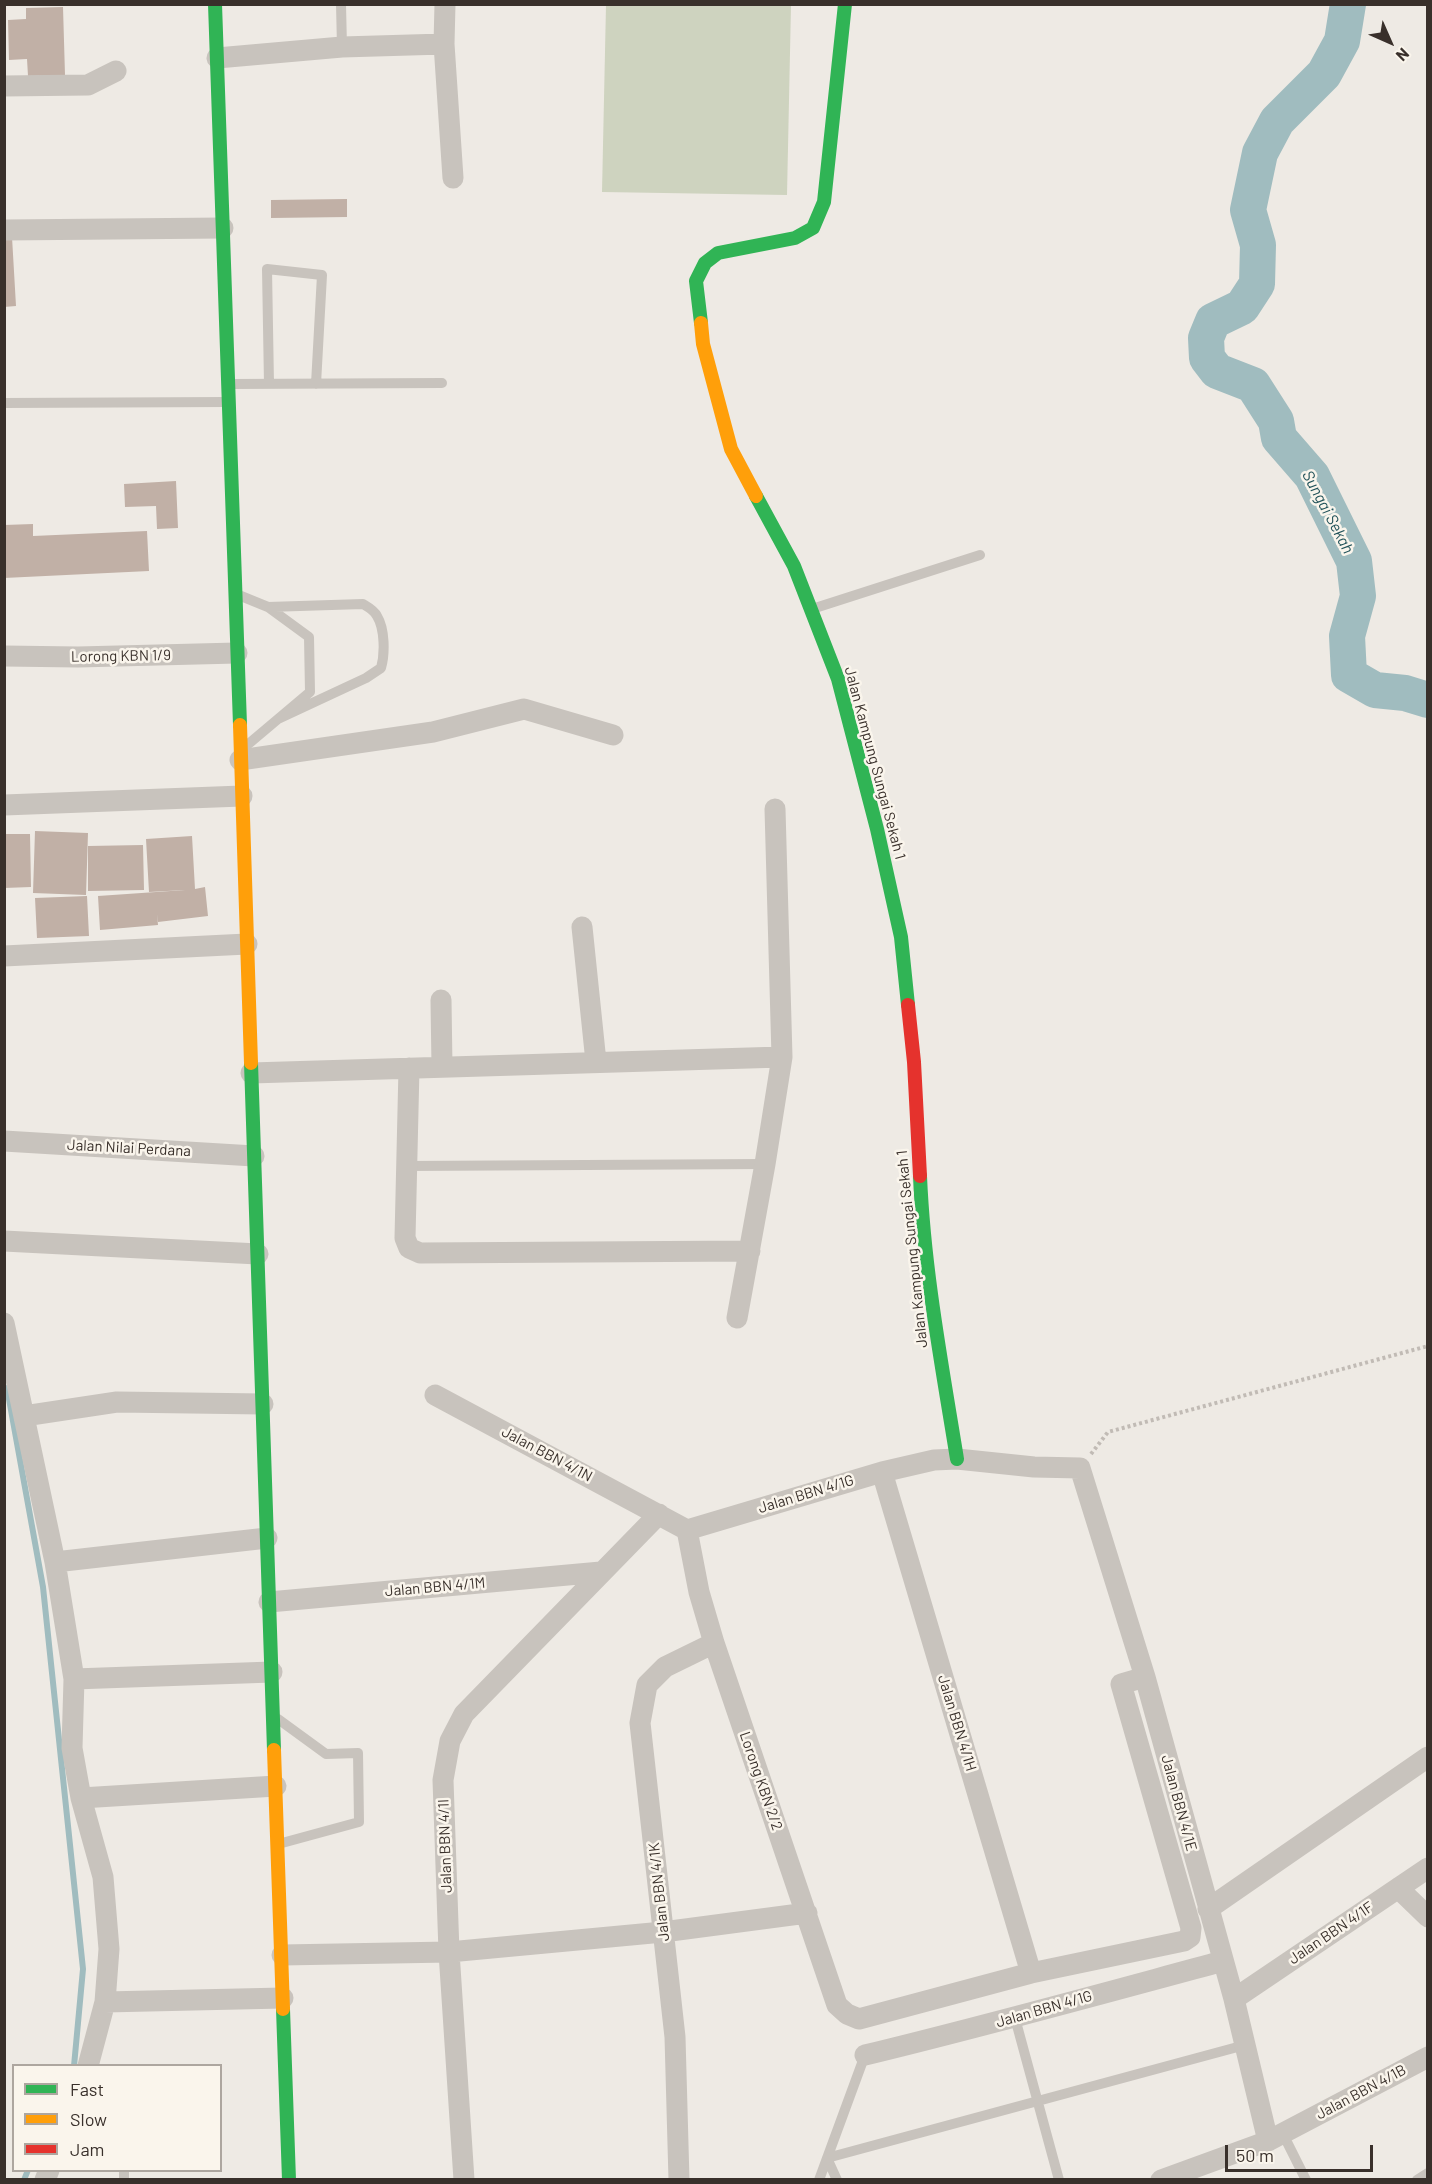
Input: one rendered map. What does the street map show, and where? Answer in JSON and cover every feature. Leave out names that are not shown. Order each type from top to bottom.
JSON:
[{"type":"main road","points":[[215,4],[289,2180]]},
{"type":"main road","name":"Jalan Kampung Sungai Sekah 1","points":[[845,4],[824,202],[813,228],[795,238],[718,253],[705,263],[696,281],[703,344],[731,449],[794,566],[838,679],[877,829],[901,937],[914,1062],[921,1202],[939,1346],[957,1459]]},
{"type":"street","points":[[445,4],[444,44],[453,178]]},
{"type":"street","points":[[217,58],[342,47],[444,44]]},
{"type":"street","points":[[4,86],[88,85],[116,71]]},
{"type":"street","points":[[4,230],[223,228]]},
{"type":"street","name":"Lorong KBN 1/9","points":[[4,656],[78,657],[237,653]]},
{"type":"street","points":[[240,755],[433,732],[524,709],[613,735]]},
{"type":"street","points":[[4,805],[242,796]]},
{"type":"street","points":[[737,1318],[782,1057],[774,809]]},
{"type":"street","points":[[582,927],[596,1062]]},
{"type":"street","points":[[4,956],[247,944]]},
{"type":"street","points":[[441,1000],[442,1067]]},
{"type":"street","points":[[251,1073],[782,1057]]},
{"type":"street","points":[[409,1068],[405,1238],[409,1248],[420,1253],[750,1251]]},
{"type":"street","name":"Jalan Nilai Perdana","points":[[4,1141],[254,1156]]},
{"type":"street","points":[[4,1240],[258,1254]]},
{"type":"street","points":[[4,1323],[55,1562],[74,1678],[72,1748],[81,1798],[103,1877],[109,1949],[105,2002],[89,2064]]},
{"type":"street","name":"Jalan BBN 4/1N","points":[[435,1395],[659,1514]]},
{"type":"street","points":[[24,1416],[117,1401],[262,1404]]},
{"type":"street","name":"Jalan BBN 4/1G","points":[[687,1530],[882,1472],[934,1460],[957,1459],[1034,1467],[1080,1468]]},
{"type":"street","name":"Jalan BBN 4/1E","points":[[1080,1468],[1145,1677],[1245,2045],[1276,2138]]},
{"type":"street","name":"Jalan BBN 4/1H","points":[[882,1472],[1031,1973]]},
{"type":"street","points":[[659,1514],[687,1530]]},
{"type":"street","name":"Jalan BBN 4/1I","points":[[464,2180],[449,1952],[443,1780],[450,1741],[464,1714],[659,1514]]},
{"type":"street","name":"Lorong KBN 2/2","points":[[687,1530],[699,1592],[714,1643],[837,2005],[847,2014],[859,2019],[1031,1973]]},
{"type":"street","points":[[55,1562],[267,1538]]},
{"type":"street","name":"Jalan BBN 4/1M","points":[[269,1602],[601,1572]]},
{"type":"street","name":"Jalan BBN 4/1K","points":[[679,2180],[675,2037],[640,1723],[647,1685],[665,1667],[714,1643]]},
{"type":"street","points":[[74,1678],[272,1672]]},
{"type":"street","points":[[1031,1973],[1184,1941],[1190,1937],[1191,1928],[1120,1684],[1145,1677]]},
{"type":"street","points":[[1208,1909],[1428,1757]]},
{"type":"street","points":[[81,1798],[276,1786]]},
{"type":"street","name":"Jalan BBN 4/1F","points":[[1234,1999],[1428,1868]]},
{"type":"street","points":[[1398,1888],[1428,1917]]},
{"type":"street","points":[[282,1955],[449,1952],[663,1932],[807,1914]]},
{"type":"street","name":"Jalan BBN 4/1G","points":[[865,2055],[1015,2018],[1223,1961]]},
{"type":"street","points":[[105,2002],[283,1998]]},
{"type":"street","name":"Jalan BBN 4/1B","points":[[1161,2180],[1276,2138],[1428,2057]]},
{"type":"lane","points":[[341,4],[342,47]]},
{"type":"lane","points":[[269,384],[267,269],[322,275],[316,384]]},
{"type":"lane","points":[[228,384],[441,383]]},
{"type":"lane","points":[[4,403],[229,402]]},
{"type":"lane","points":[[811,609],[980,555]]},
{"type":"lane","points":[[235,593],[268,607],[309,637],[310,692],[240,755]]},
{"type":"lane","points":[[268,607],[363,604],[378,617],[382,631],[383,661],[381,668],[366,678],[278,719]]},
{"type":"lane","points":[[406,1166],[765,1164]]},
{"type":"lane","points":[[273,1715],[326,1754],[358,1753],[359,1822],[278,1844]]},
{"type":"lane","points":[[1015,2018],[1059,2180]]},
{"type":"lane","points":[[827,2158],[1245,2045]]},
{"type":"lane","points":[[819,2180],[865,2055]]},
{"type":"lane","points":[[1276,2138],[1306,2180]]},
{"type":"lane","points":[[827,2158],[837,2180]]},
{"type":"lane","points":[[1417,2180],[1428,2173]]},
{"type":"path","points":[[1080,1468],[1108,1432],[1428,1346]]},
{"type":"green space","points":[[606,5],[791,5],[787,195],[602,192]]},
{"type":"building","points":[[63,7],[65,75],[28,76],[27,59],[9,60],[8,20],[26,19],[26,8]]},
{"type":"building","points":[[347,199],[347,217],[271,218],[271,200]]},
{"type":"building","points":[[4,237],[12,237],[16,306],[4,307]]},
{"type":"building","points":[[176,481],[178,528],[157,529],[156,506],[125,507],[124,484]]},
{"type":"building","points":[[33,524],[33,536],[147,531],[149,571],[4,578],[4,525]]},
{"type":"building","points":[[35,831],[88,833],[86,895],[33,893]]},
{"type":"building","points":[[4,834],[30,834],[31,887],[4,888]]},
{"type":"building","points":[[192,836],[195,889],[205,887],[208,916],[158,922],[157,914],[158,925],[100,930],[98,896],[185,890],[149,892],[146,839]]},
{"type":"building","points":[[143,845],[144,890],[88,891],[88,846]]},
{"type":"building","points":[[87,896],[89,936],[37,938],[35,898]]},
{"type":"waterway","name":"Sungai Sekah","points":[[1348,4],[1342,41],[1324,74],[1277,121],[1260,153],[1248,210],[1258,245],[1257,284],[1242,307],[1213,321],[1206,338],[1207,358],[1217,371],[1253,385],[1276,421],[1279,438],[1312,476],[1354,561],[1358,596],[1347,636],[1349,675],[1375,690],[1405,693],[1428,700]]},
{"type":"waterway","points":[[7,1388],[43,1587],[83,1969],[74,2064]]},
{"type":"waterway","points":[[24,2180],[27,2172]]},
{"type":"traffic: fast","points":[[215,4],[240,725]]},
{"type":"traffic: fast","points":[[701,323],[696,281],[705,263],[718,253],[795,238],[813,228],[824,202],[845,4]]},
{"type":"traffic: fast","points":[[756,496],[794,566],[838,679],[877,829],[901,937],[908,1005]]},
{"type":"traffic: fast","points":[[251,1063],[274,1750]]},
{"type":"traffic: fast","points":[[920,1176],[925,1247],[957,1459]]},
{"type":"traffic: fast","points":[[283,2009],[289,2180]]},
{"type":"traffic: slow","points":[[701,323],[703,344],[731,449],[756,496]]},
{"type":"traffic: slow","points":[[240,725],[251,1063]]},
{"type":"traffic: slow","points":[[274,1750],[283,2009]]},
{"type":"traffic: jam","points":[[908,1005],[914,1062],[920,1176]]}]
